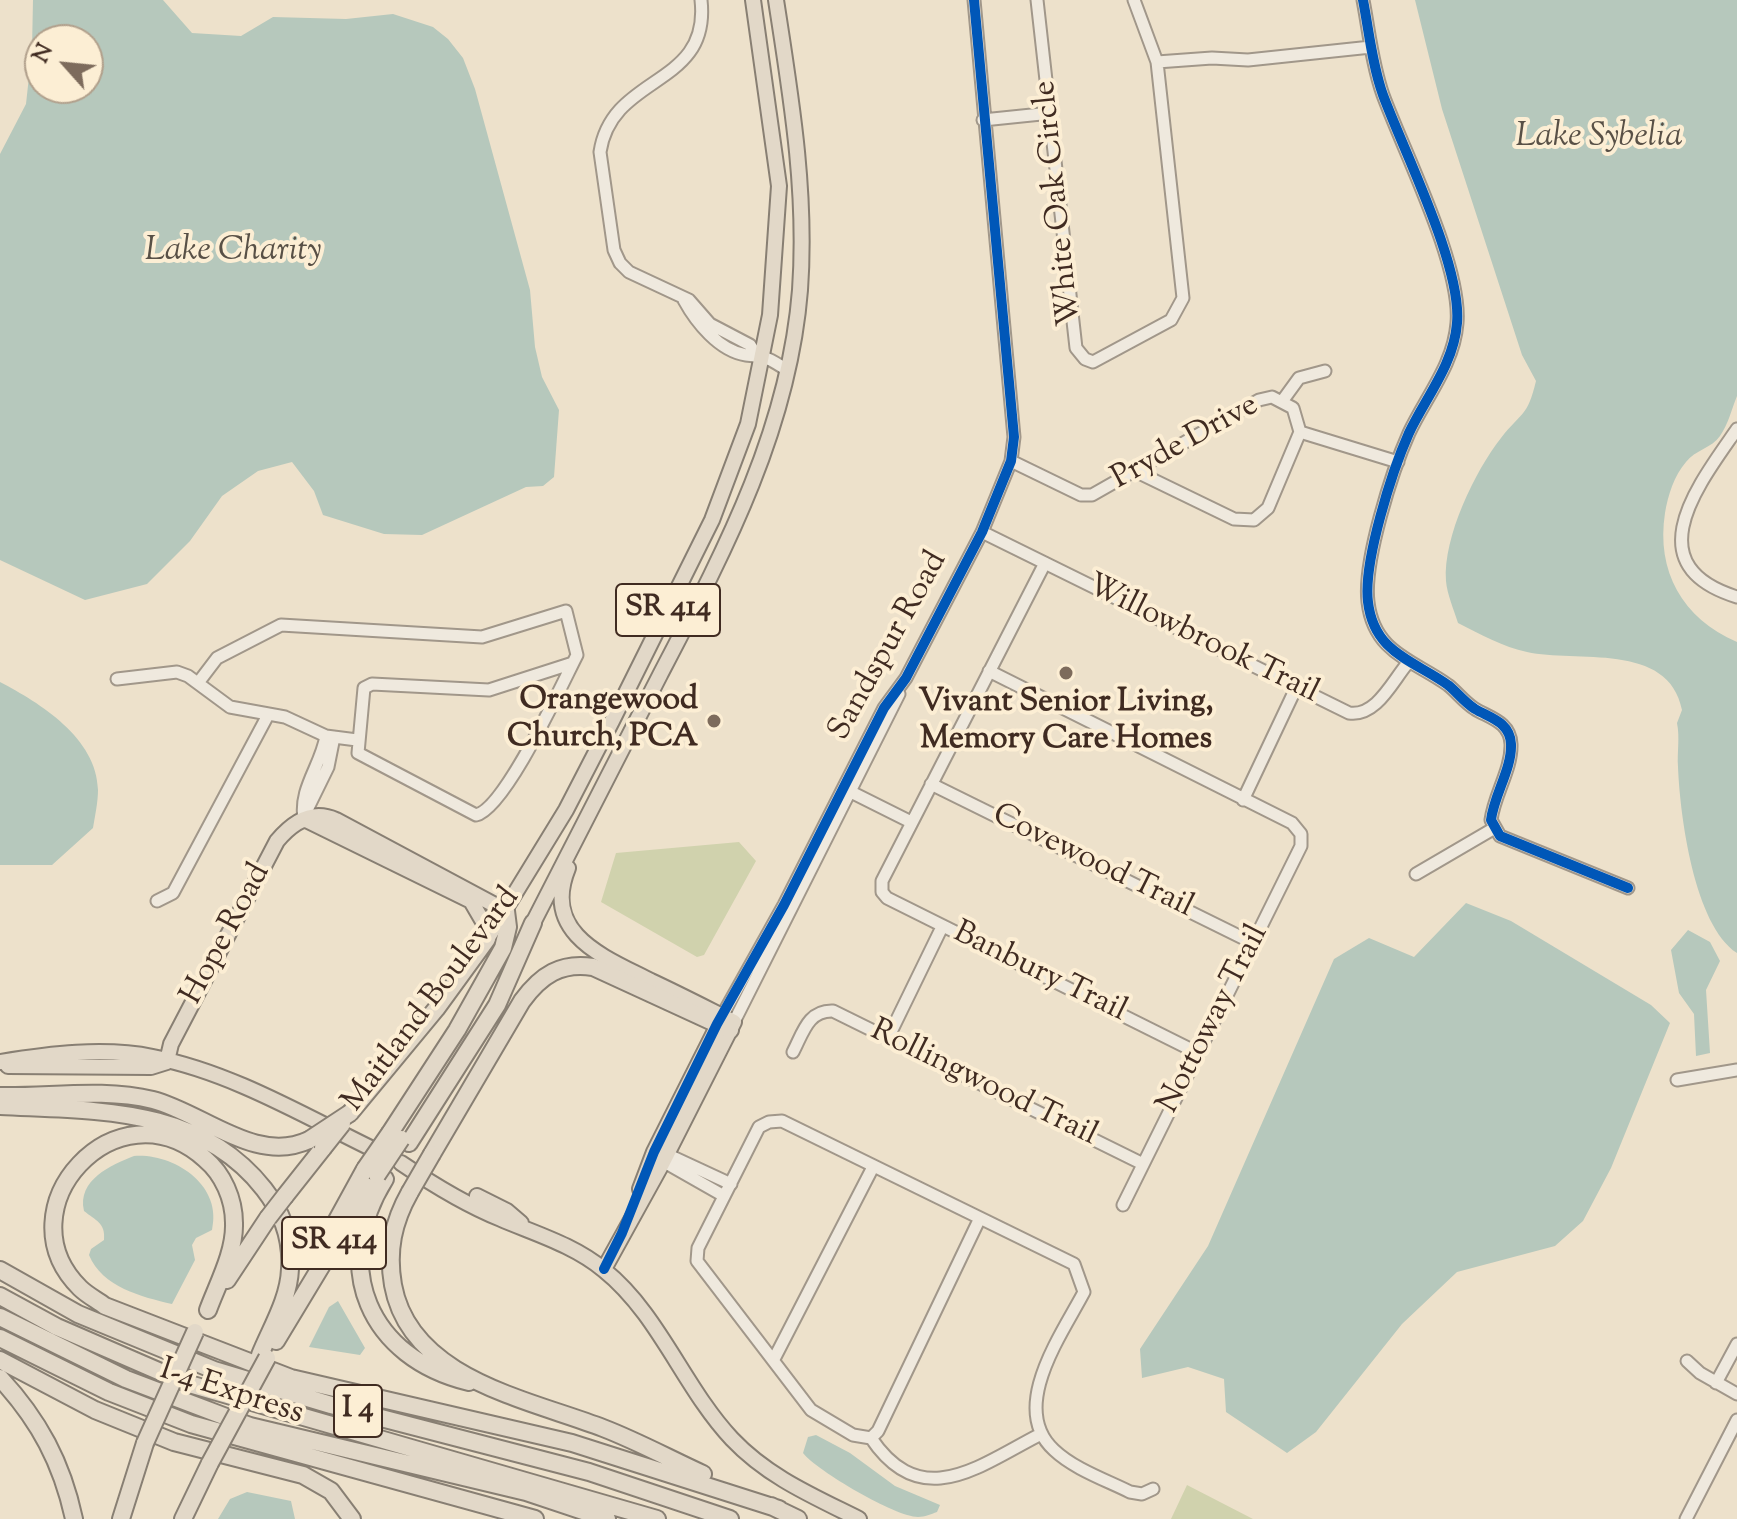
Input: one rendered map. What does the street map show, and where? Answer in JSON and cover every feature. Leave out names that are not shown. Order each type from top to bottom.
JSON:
[{"type":"highway","points":[[400,1138],[503,948],[508,927],[506,911]]},
{"type":"highway","name":"Maitland Boulevard","points":[[185,1519],[263,1357],[376,1175],[465,1045],[533,923]]},
{"type":"highway","name":"Maitland Boulevard","points":[[123,1519],[145,1443],[208,1310],[316,1144],[350,1113],[436,1009],[487,939]]},
{"type":"highway","points":[[726,1023],[593,967],[579,965],[553,970],[532,987],[410,1192],[395,1225],[391,1249],[399,1309],[414,1335],[437,1358],[501,1390],[605,1429],[798,1519]]},
{"type":"highway","points":[[0,1096],[121,1094],[185,1109],[264,1147],[316,1144]]},
{"type":"highway","points":[[0,1106],[132,1114],[167,1121],[219,1147],[252,1174],[280,1213],[290,1247],[289,1282],[263,1357]]},
{"type":"highway","points":[[208,1310],[229,1254],[235,1224],[229,1194],[215,1167],[192,1147],[168,1137],[129,1136],[93,1150],[73,1168],[60,1191],[54,1216],[55,1243],[64,1267],[80,1289],[105,1306],[291,1378],[572,1443],[779,1509]]},
{"type":"highway","points":[[376,1175],[360,1259],[366,1296],[376,1319],[395,1345],[420,1365],[435,1373],[501,1390]]},
{"type":"highway","name":"I 4","points":[[0,1270],[78,1314],[214,1370],[331,1405],[589,1472],[730,1519]]},
{"type":"highway","name":"I-4 Express","points":[[0,1296],[57,1327],[186,1383],[546,1484],[657,1519]]},
{"type":"highway","name":"I-4 Express","points":[[0,1317],[126,1379],[250,1426],[526,1492],[607,1519]]},
{"type":"highway","name":"I 4","points":[[0,1338],[109,1392],[191,1424],[535,1519]]},
{"type":"highway","points":[[0,1360],[95,1410],[174,1442],[303,1475],[331,1491],[352,1519]]},
{"type":"highway","points":[[0,1378],[29,1411],[50,1445],[65,1480],[74,1519]]},
{"type":"main road","name":"Maitland Boulevard","points":[[487,939],[577,790],[712,520],[742,446],[773,293],[779,186],[753,0]]},
{"type":"main road","name":"Maitland Boulevard","points":[[533,923],[735,528],[767,446],[791,354],[800,289],[803,213],[799,139],[776,0]]},
{"type":"main road","points":[[602,787],[565,876],[562,906],[566,921],[574,934],[600,955],[726,1023]]},
{"type":"main road","points":[[304,817],[316,815],[336,820],[506,911]]},
{"type":"main road","points":[[304,817],[471,901],[485,925],[487,939]]},
{"type":"main road","name":"Hope Road","points":[[167,1061],[171,1044],[277,841],[304,817]]},
{"type":"main road","name":"Sandspur Road","points":[[604,1269],[726,1023]]},
{"type":"main road","points":[[0,1064],[151,1067],[167,1061],[220,1077],[401,1163],[427,1181],[502,1220],[524,1226],[604,1269],[633,1301],[732,1439],[777,1478],[859,1519]]},
{"type":"street","points":[[701,0],[698,37],[691,51],[661,80],[632,94],[619,107],[602,137],[600,152],[614,250],[629,272],[682,296],[704,330],[747,355],[791,354]]},
{"type":"street","name":"Sandspur Road","points":[[726,1023],[784,905],[848,790],[982,532],[1011,461],[1014,437],[974,0]]},
{"type":"street","name":"White Oak Circle","points":[[1037,0],[1076,348],[1080,356],[1093,362],[1171,320],[1183,298],[1157,62],[1134,0]]},
{"type":"street","points":[[1363,0],[1382,92],[1438,235],[1454,287],[1458,320],[1449,358],[1398,462],[1366,585],[1374,627],[1407,664],[1451,687],[1475,709],[1494,717],[1509,735],[1509,755],[1492,808],[1493,829],[1509,842],[1586,868],[1628,888]]},
{"type":"street","points":[[1157,62],[1212,58],[1248,60],[1371,47]]},
{"type":"street","points":[[983,120],[1051,113]]},
{"type":"street","points":[[760,354],[787,370]]},
{"type":"street","points":[[1283,400],[1299,378],[1325,371]]},
{"type":"street","name":"Pryde Drive","points":[[1011,461],[1081,495],[1103,491],[1259,400],[1272,397],[1283,400],[1293,408],[1300,432]]},
{"type":"street","points":[[1737,429],[1697,484],[1689,502],[1682,538],[1687,565],[1698,577],[1717,591],[1737,597]]},
{"type":"street","points":[[1135,471],[1234,519],[1254,520],[1268,508],[1300,432],[1398,462]]},
{"type":"street","name":"Willowbrook Trail","points":[[982,532],[1349,713],[1360,715],[1370,710],[1407,664]]},
{"type":"street","points":[[848,790],[911,822],[1045,563]]},
{"type":"street","points":[[198,683],[217,658],[281,625],[482,637],[566,611],[579,648],[573,663],[526,752],[481,814],[469,813],[363,758],[356,748],[361,694],[372,684],[489,690],[573,663]]},
{"type":"street","points":[[989,671],[1243,800],[1296,688]]},
{"type":"street","points":[[117,679],[177,672],[230,707],[285,717],[330,737],[357,740]]},
{"type":"street","points":[[157,901],[173,893],[268,715]]},
{"type":"street","points":[[304,817],[328,767],[330,737]]},
{"type":"street","name":"Covewood Trail","points":[[931,784],[1253,943]]},
{"type":"street","name":"Sandspur Road","points":[[726,1023],[791,910],[848,790]]},
{"type":"street","name":"Nottoway Trail","points":[[1123,1205],[1301,846],[1301,834],[1292,823],[1243,800]]},
{"type":"street","name":"Banbury Trail","points":[[911,822],[882,881],[882,892],[887,898],[1198,1053]]},
{"type":"street","points":[[1416,874],[1493,829]]},
{"type":"street","points":[[888,1038],[942,927]]},
{"type":"street","name":"Rollingwood Trail","points":[[793,1052],[811,1018],[821,1011],[833,1011],[1143,1164]]},
{"type":"street","points":[[1677,1080],[1737,1070]]},
{"type":"street","points":[[1041,1434],[959,1476],[940,1481],[906,1471],[882,1455],[871,1438],[853,1435],[811,1410],[697,1261],[698,1248],[759,1127],[782,1121],[1074,1264],[1084,1292],[1044,1371],[1037,1394],[1041,1434],[1065,1458],[1130,1492],[1142,1494],[1153,1489]]},
{"type":"street","points":[[661,1156],[693,1164],[731,1184]]},
{"type":"street","points":[[661,1156],[687,1177],[724,1196]]},
{"type":"street","points":[[687,1177],[693,1164]]},
{"type":"street","points":[[774,1359],[873,1167]]},
{"type":"street","points":[[871,1438],[878,1431],[979,1220]]},
{"type":"street","points":[[1716,1383],[1737,1344]]},
{"type":"street","points":[[1687,1361],[1737,1394]]},
{"type":"street","points":[[1686,1519],[1737,1420]]},
{"type":"green space","points":[[739,842],[756,861],[704,955],[697,957],[601,902],[616,853]]},
{"type":"green space","points":[[1187,1485],[1253,1519],[1171,1519]]},
{"type":"water","name":"Lake Charity","points":[[33,0],[163,0],[192,33],[241,36],[273,17],[346,19],[393,14],[433,27],[448,39],[463,58],[475,89],[530,290],[535,347],[542,377],[559,410],[554,477],[543,486],[526,487],[422,535],[384,534],[323,515],[314,491],[292,462],[258,471],[222,496],[190,541],[147,584],[85,600],[0,560],[0,154],[26,104],[104,104],[104,24],[33,24]]},
{"type":"water","name":"Lake Sybelia","points":[[1415,0],[1737,0],[1737,396],[1720,436],[1690,458],[1678,473],[1668,499],[1663,534],[1669,573],[1677,590],[1701,620],[1737,642],[1737,953],[1722,939],[1710,919],[1692,868],[1678,767],[1677,723],[1682,710],[1674,688],[1659,673],[1640,664],[1618,659],[1527,652],[1500,644],[1458,623],[1446,581],[1446,564],[1455,525],[1481,468],[1527,408],[1536,381],[1522,355],[1442,109]]},
{"type":"water","points":[[0,682],[32,700],[64,724],[88,754],[95,771],[98,795],[93,828],[52,865],[0,865]]},
{"type":"water","points":[[1466,903],[1511,921],[1651,1005],[1670,1023],[1611,1168],[1583,1221],[1555,1246],[1457,1272],[1402,1324],[1316,1432],[1287,1453],[1226,1412],[1224,1379],[1188,1367],[1142,1378],[1140,1349],[1208,1246],[1334,959],[1369,938],[1414,957]]},
{"type":"water","points":[[1688,930],[1710,942],[1720,961],[1706,990],[1710,1053],[1696,1056],[1694,1014],[1679,993],[1671,950]]},
{"type":"water","points":[[134,1156],[149,1156],[179,1166],[203,1186],[210,1199],[212,1230],[196,1238],[192,1245],[195,1260],[172,1304],[136,1294],[113,1283],[95,1266],[89,1255],[91,1249],[104,1240],[104,1234],[99,1222],[84,1211],[86,1191],[106,1169]]},
{"type":"water","points":[[338,1301],[365,1348],[360,1355],[309,1347],[329,1307]]},
{"type":"water","points":[[816,1435],[850,1453],[895,1486],[940,1505],[937,1512],[921,1517],[907,1515],[840,1481],[803,1453],[808,1437]]},
{"type":"water","points":[[247,1492],[291,1501],[295,1519],[218,1519],[230,1499]]},
{"type":"cycle path","points":[[604,1269],[622,1233],[654,1152],[717,1024],[784,905],[884,708],[906,678],[982,532],[1011,461],[1014,437],[974,0]]},
{"type":"cycle path","points":[[1363,0],[1383,95],[1430,209],[1450,271],[1457,323],[1451,352],[1409,433],[1380,517],[1368,585],[1372,619],[1378,633],[1397,653],[1448,685],[1471,706],[1507,731],[1511,753],[1491,820],[1500,836],[1628,888]]},
{"type":"place","name":"Vivant Senior Living, Memory Care Homes","points":[[1066,673]]},
{"type":"place","name":"Orangewood Church, PCA","points":[[714,721]]}]
